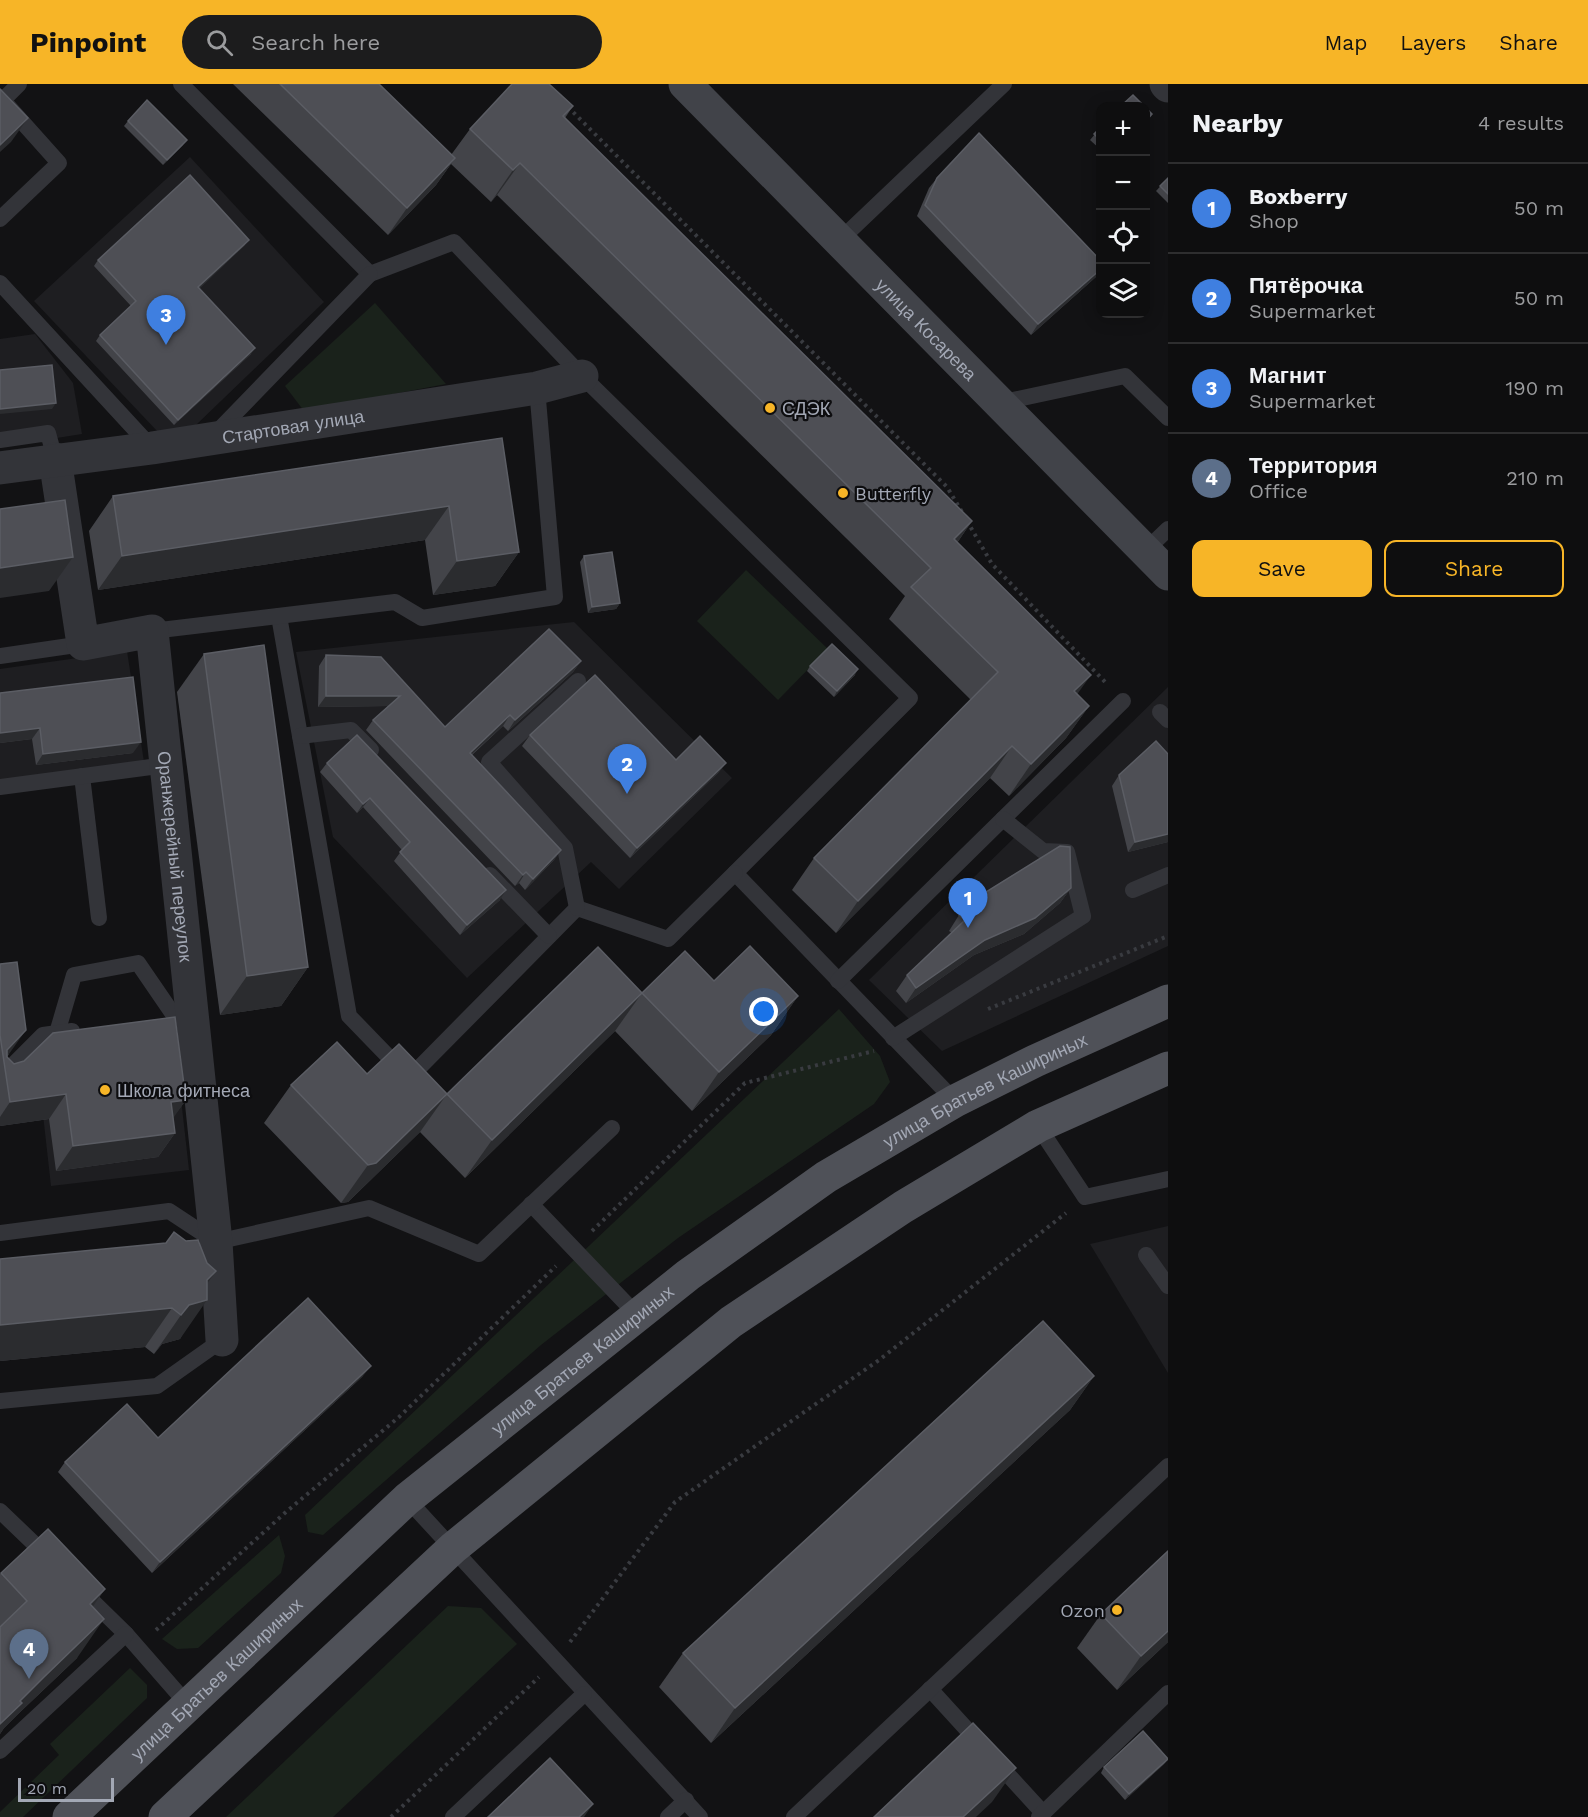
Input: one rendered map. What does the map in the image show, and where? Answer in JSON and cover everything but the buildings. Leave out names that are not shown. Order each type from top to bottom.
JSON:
[{"type":"main road","name":"улица Братьев Кашириных","points":[[69,1817],[407,1499],[637,1315],[826,1178],[955,1101],[1035,1060],[1168,1001]]},
{"type":"main road","points":[[165,1817],[453,1548],[731,1322],[903,1207],[1038,1126],[1168,1068]]},
{"type":"street","name":"улица Косарева","points":[[685,84],[999,403],[1157,540],[1168,574]]},
{"type":"street","name":"Стартовая улица","points":[[0,468],[152,448],[537,388],[582,376]]},
{"type":"street","points":[[55,459],[83,644],[152,630]]},
{"type":"street","name":"Оранжерейный переулок","points":[[152,630],[166,765],[184,1016],[216,1242],[222,1340]]},
{"type":"lane","points":[[0,219],[59,163],[1,98],[19,84]]},
{"type":"lane","points":[[181,84],[370,274]]},
{"type":"lane","points":[[839,241],[1004,84]]},
{"type":"lane","points":[[211,439],[370,274],[454,242],[582,376],[910,698],[668,939],[577,908]]},
{"type":"lane","points":[[0,283],[152,448]]},
{"type":"lane","points":[[999,403],[1125,376],[1168,418]]},
{"type":"lane","points":[[152,630],[395,602],[422,618],[555,597],[537,388]]},
{"type":"lane","points":[[0,440],[48,433],[55,459]]},
{"type":"lane","points":[[279,616],[349,1016],[409,1078],[577,908]]},
{"type":"lane","points":[[0,656],[83,644]]},
{"type":"lane","points":[[577,908],[565,848],[489,762],[578,681]]},
{"type":"lane","points":[[838,981],[1123,701]]},
{"type":"lane","points":[[300,736],[351,730],[384,764]]},
{"type":"lane","points":[[0,787],[166,765]]},
{"type":"lane","points":[[82,776],[99,918]]},
{"type":"lane","points":[[897,1041],[1083,916],[1067,852],[1043,851],[1003,819]]},
{"type":"lane","points":[[475,859],[549,936]]},
{"type":"lane","points":[[735,873],[955,1101]]},
{"type":"lane","points":[[1133,890],[1168,875]]},
{"type":"lane","points":[[57,1033],[74,975],[138,963],[184,1016]]},
{"type":"lane","points":[[152,1020],[184,1016]]},
{"type":"lane","points":[[0,1078],[43,1035],[92,1028]]},
{"type":"lane","points":[[1038,1126],[1085,1197],[1168,1179]]},
{"type":"lane","points":[[0,1233],[170,1211],[216,1242],[369,1208],[479,1254],[612,1128]]},
{"type":"lane","points":[[531,1204],[637,1315]]},
{"type":"lane","points":[[1146,1255],[1168,1286]]},
{"type":"lane","points":[[0,1401],[157,1386],[222,1340]]},
{"type":"lane","points":[[794,1817],[1168,1466]]},
{"type":"lane","points":[[407,1499],[584,1694],[700,1817]]},
{"type":"lane","points":[[0,1511],[126,1634],[188,1705]]},
{"type":"lane","points":[[3,1742],[126,1634]]},
{"type":"lane","points":[[930,1689],[1041,1815],[1168,1693]]},
{"type":"lane","points":[[453,1817],[584,1694]]},
{"type":"lane","points":[[668,1817],[686,1800]]},
{"type":"path","points":[[562,101],[947,487],[992,564],[1123,701]]},
{"type":"path","points":[[986,1010],[1168,936]]},
{"type":"path","points":[[138,1647],[286,1512],[399,1417],[745,1083],[897,1041]]},
{"type":"path","points":[[391,1817],[555,1662],[675,1502],[879,1360],[1085,1197]]},
{"type":"shaded area","points":[[190,157],[324,302],[196,425],[158,432],[34,301]]},
{"type":"shaded area","points":[[375,303],[446,384],[304,411],[285,386]]},
{"type":"shaded area","points":[[35,334],[73,383],[82,434],[0,447],[0,339]]},
{"type":"shaded area","points":[[746,570],[828,649],[778,700],[697,621]]},
{"type":"shaded area","points":[[574,622],[732,778],[619,889],[591,862],[467,978],[333,837],[296,652]]},
{"type":"shaded area","points":[[127,651],[144,762],[0,780],[0,669]]},
{"type":"shaded area","points":[[1168,687],[1168,946],[942,1051],[869,980]]},
{"type":"shaded area","points":[[839,1009],[880,1056],[890,1082],[874,1104],[678,1238],[541,1345],[323,1535],[308,1532],[305,1515]]},
{"type":"shaded area","name":"Школа фитнеса","points":[[174,1036],[189,1170],[51,1186],[36,1052]]},
{"type":"shaded area","points":[[1168,1226],[1168,1373],[1090,1244]]},
{"type":"shaded area","points":[[279,1535],[285,1556],[281,1573],[198,1648],[177,1649],[162,1639]]},
{"type":"shaded area","points":[[448,1606],[481,1608],[517,1644],[333,1817],[226,1817]]},
{"type":"shaded area","points":[[130,1668],[147,1685],[147,1698],[23,1817],[0,1817],[0,1812],[59,1755],[50,1744]]},
{"type":"place","name":"Магнит","points":[[166,345]]},
{"type":"place","name":"СДЭК","points":[[770,408]]},
{"type":"place","name":"Butterfly","points":[[843,493]]},
{"type":"place","name":"Пятёрочка","points":[[627,794]]},
{"type":"place","name":"Boxberry","points":[[968,928]]},
{"type":"place","name":"Школа фитнеса","points":[[105,1090]]},
{"type":"place","name":"Ozon","points":[[1117,1610]]},
{"type":"place","name":"Территория","points":[[29,1679]]}]
